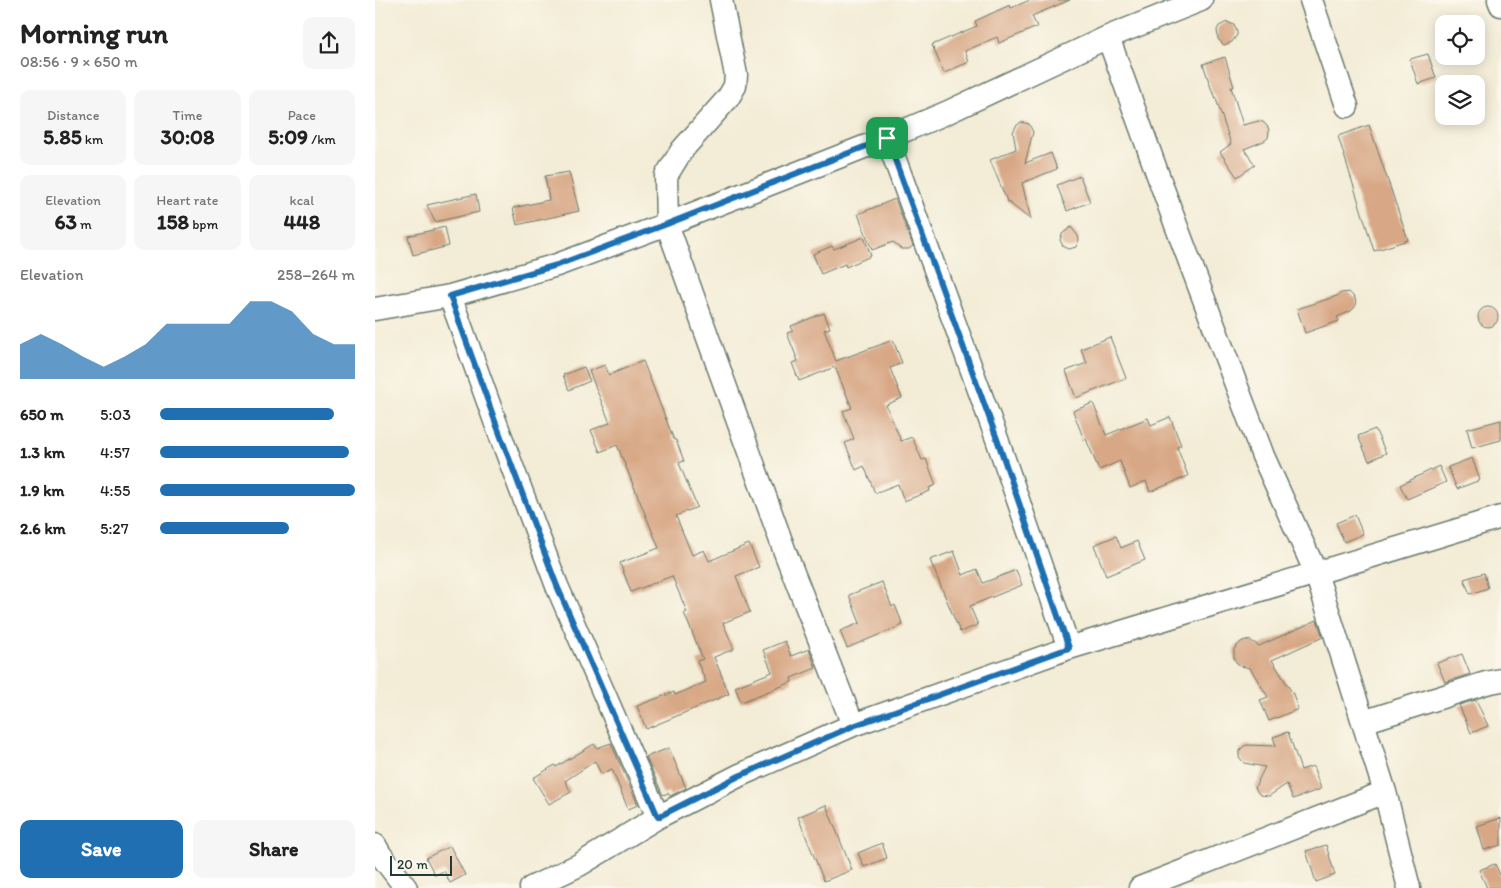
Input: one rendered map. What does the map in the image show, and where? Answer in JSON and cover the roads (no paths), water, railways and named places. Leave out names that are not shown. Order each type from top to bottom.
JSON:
[{"type":"street","points":[[721,0],[736,75],[735,86],[728,98],[682,150],[666,176],[667,224],[785,552],[853,726]]},
{"type":"street","points":[[375,309],[450,296],[557,265],[667,224],[887,138],[946,113],[1108,37],[1201,0]]},
{"type":"street","points":[[1311,0],[1347,106]]},
{"type":"street","points":[[1499,0],[1501,5]]},
{"type":"street","points":[[1108,37],[1263,456],[1316,573],[1385,792],[1409,888]]},
{"type":"street","points":[[887,138],[997,439],[1069,648]]},
{"type":"street","points":[[450,296],[557,586],[658,817]]},
{"type":"street","points":[[531,888],[579,865],[658,817],[739,776],[853,726],[1069,648],[1501,517]]},
{"type":"street","points":[[1363,722],[1501,680]]},
{"type":"street","points":[[1140,888],[1385,792]]},
{"type":"street","points":[[375,845],[406,888]]}]
